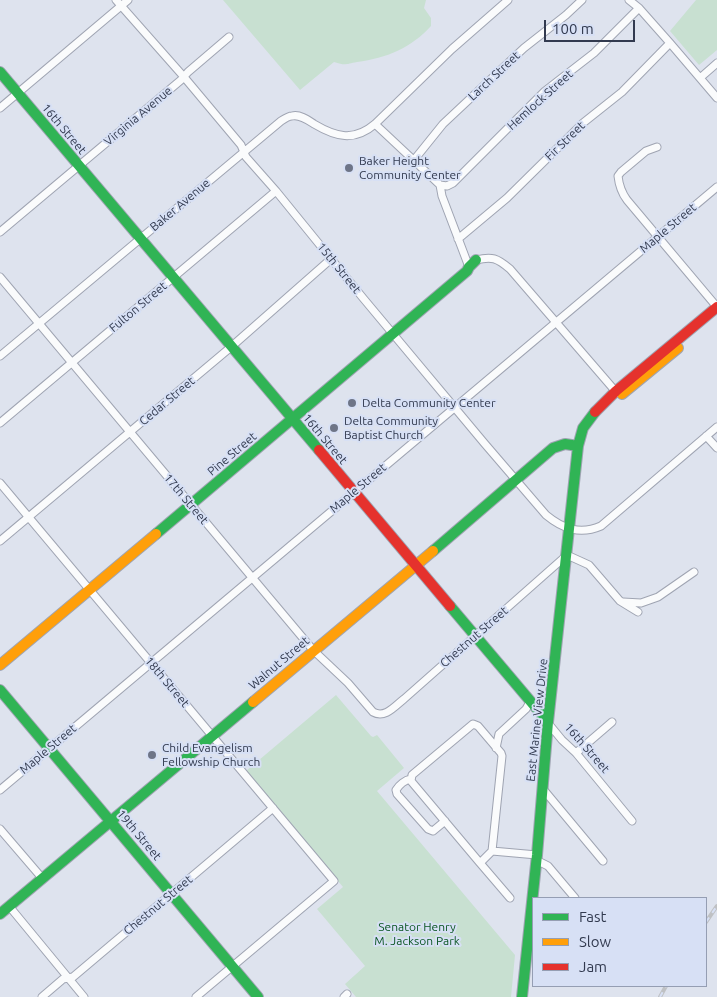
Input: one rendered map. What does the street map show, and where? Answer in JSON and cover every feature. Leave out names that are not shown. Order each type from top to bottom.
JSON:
[{"type":"street","points":[[0,108],[119,3],[128,0]]},
{"type":"street","points":[[508,0],[452,49],[375,124],[440,185],[442,196],[458,238],[472,263],[490,257],[500,261],[510,269],[618,393]]},
{"type":"street","name":"Larch Street","points":[[414,160],[443,124],[524,48],[582,0]]},
{"type":"street","points":[[629,0],[717,97]]},
{"type":"street","name":"15th Street","points":[[119,3],[241,145],[246,157],[485,444],[546,515],[568,529]]},
{"type":"street","name":"Hemlock Street","points":[[440,185],[447,186],[453,183],[545,92],[594,53],[638,8]]},
{"type":"street","name":"Virginia Avenue","points":[[0,232],[229,37]]},
{"type":"street","name":"Fir Street","points":[[458,238],[507,198],[582,123],[622,92],[670,43]]},
{"type":"street","points":[[700,78],[717,63]]},
{"type":"street","name":"16th Street","points":[[0,72],[474,637],[562,740],[576,753],[632,821]]},
{"type":"street","name":"Baker Avenue","points":[[0,356],[281,121],[292,116],[304,118],[329,132],[344,136],[363,133],[375,124]]},
{"type":"street","points":[[657,147],[646,151],[621,172],[618,176],[619,186],[622,194],[717,307]]},
{"type":"street","name":"Maple Street","points":[[0,790],[717,187]]},
{"type":"street","name":"Fulton Street","points":[[0,423],[276,191]]},
{"type":"street","name":"Cedar Street","points":[[0,541],[231,347],[332,259]]},
{"type":"street","name":"Pine Street","points":[[0,665],[467,272],[472,263]]},
{"type":"street","name":"17th Street","points":[[0,276],[313,650],[378,715]]},
{"type":"street","name":"East Marine View Drive","points":[[618,393],[717,307]]},
{"type":"street","name":"East Marine View Drive","points":[[532,897],[548,722],[567,555],[568,529],[578,446],[583,428],[599,407],[717,315]]},
{"type":"street","points":[[568,529],[592,530],[601,526],[717,426]]},
{"type":"street","points":[[706,436],[717,448]]},
{"type":"street","name":"Walnut Street","points":[[0,914],[553,448],[560,444],[578,446]]},
{"type":"street","name":"18th Street","points":[[0,483],[334,881],[232,966]]},
{"type":"street","points":[[567,555],[589,565],[620,601],[638,612]]},
{"type":"street","name":"Chestnut Street","points":[[378,715],[385,714],[391,709],[567,555]]},
{"type":"street","points":[[620,601],[641,603],[658,597],[694,572]]},
{"type":"street","name":"19th Street","points":[[0,690],[258,997]]},
{"type":"street","points":[[496,748],[500,734],[526,710],[530,702],[542,702],[552,694]]},
{"type":"street","points":[[576,753],[612,722]]},
{"type":"street","points":[[445,821],[434,830],[428,829],[397,794],[396,790],[473,724],[478,726],[502,756],[492,851],[480,863]]},
{"type":"street","points":[[411,779],[510,898]]},
{"type":"street","points":[[543,789],[603,861]]},
{"type":"street","name":"Chestnut Street","points":[[42,997],[63,979],[73,977],[273,808]]},
{"type":"street","points":[[0,829],[42,878]]},
{"type":"street","points":[[492,851],[536,858],[548,866],[574,897]]},
{"type":"street","name":"East Marine View Drive","points":[[522,997],[532,898]]},
{"type":"street","points":[[9,906],[84,997]]},
{"type":"street","points":[[196,997],[232,966]]},
{"type":"green space","points":[[223,0],[426,0],[424,8],[431,18],[431,26],[407,46],[388,55],[346,64],[334,62],[300,90]]},
{"type":"green space","points":[[696,0],[717,0],[717,50],[699,65],[670,31]]},
{"type":"green space","name":"Senator Henry M. Jackson Park","points":[[336,695],[371,736],[377,735],[404,768],[377,791],[515,955],[511,997],[356,997],[345,984],[365,966],[317,909],[343,887],[246,771]]},
{"type":"railway","points":[[707,921],[717,906]]},
{"type":"railway","points":[[660,997],[665,987]]},
{"type":"traffic: fast","points":[[0,72],[319,450]]},
{"type":"traffic: fast","points":[[156,534],[467,271],[476,260]]},
{"type":"traffic: fast","points":[[533,897],[548,722],[578,446],[583,428],[595,412]]},
{"type":"traffic: fast","points":[[433,551],[553,448],[565,444],[578,446]]},
{"type":"traffic: fast","points":[[450,606],[548,722]]},
{"type":"traffic: fast","points":[[0,690],[258,997]]},
{"type":"traffic: fast","points":[[0,914],[253,702]]},
{"type":"traffic: fast","points":[[522,997],[532,902]]},
{"type":"traffic: slow","points":[[622,394],[678,348]]},
{"type":"traffic: slow","points":[[0,665],[156,534]]},
{"type":"traffic: slow","points":[[253,702],[433,551]]},
{"type":"traffic: jam","points":[[595,412],[616,391],[717,307]]},
{"type":"traffic: jam","points":[[319,450],[450,606]]},
{"type":"place","name":"Baker Height Community Center","points":[[349,168]]},
{"type":"place","name":"Delta Community Center","points":[[352,403]]},
{"type":"place","name":"Delta Community Baptist Church","points":[[334,428]]},
{"type":"place","name":"Child Evangelism Fellowship Church","points":[[152,755]]}]
